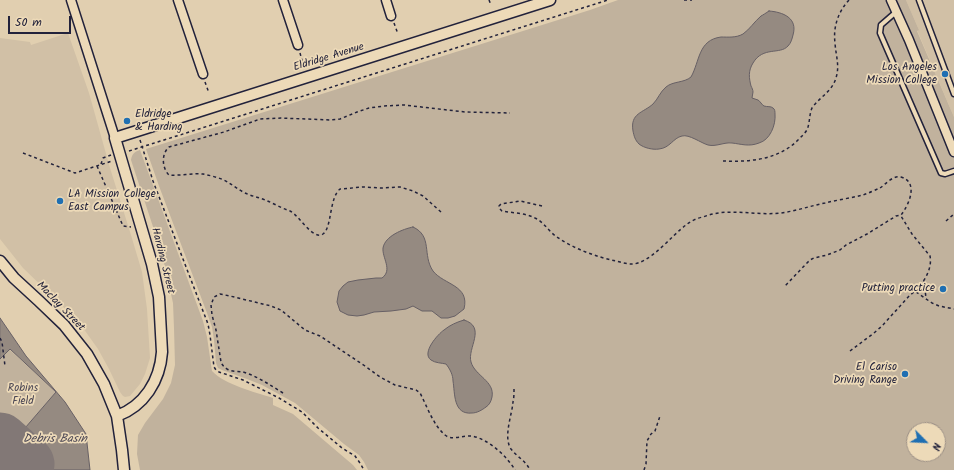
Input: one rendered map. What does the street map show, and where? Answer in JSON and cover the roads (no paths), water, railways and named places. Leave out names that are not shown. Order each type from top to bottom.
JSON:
[{"type":"street","name":"Harding Street","points":[[71,0],[115,138],[153,270],[159,297],[162,352],[159,371],[153,385],[144,398],[132,409],[117,416]]},
{"type":"street","points":[[178,0],[203,74]]},
{"type":"street","points":[[283,0],[298,45]]},
{"type":"street","points":[[386,0],[391,16]]},
{"type":"street","name":"Eldridge Avenue","points":[[115,138],[409,46],[550,0]]},
{"type":"street","points":[[891,0],[909,40],[954,152]]},
{"type":"street","name":"Maclay Street","points":[[0,261],[14,278],[64,325],[87,354],[104,384],[117,416]]},
{"type":"street","points":[[117,416],[124,470]]},
{"type":"lane","points":[[919,0],[954,94]]},
{"type":"lane","points":[[896,11],[881,26],[880,33],[941,173],[945,174],[954,171]]},
{"type":"water","points":[[769,11],[788,17],[793,24],[794,29],[790,44],[785,49],[762,54],[753,63],[750,69],[749,77],[753,91],[752,98],[758,100],[764,106],[772,107],[775,111],[772,132],[766,139],[752,145],[729,143],[708,145],[691,137],[682,136],[666,147],[659,149],[643,147],[639,144],[633,131],[633,120],[635,117],[653,104],[666,87],[691,77],[701,52],[708,42],[721,37],[735,37],[743,34],[761,16]]},
{"type":"water","points":[[413,227],[423,235],[428,259],[433,271],[438,276],[460,290],[465,301],[464,309],[455,316],[448,318],[441,318],[432,311],[422,311],[413,306],[406,309],[374,312],[357,316],[348,315],[340,311],[337,302],[339,291],[343,286],[348,282],[382,278],[387,271],[383,252],[384,244],[395,234],[404,229]]},
{"type":"water","name":"Debris Basin","points":[[0,318],[26,356],[65,402],[86,434],[90,470],[30,470],[36,463],[13,442],[56,392],[10,349],[0,359]]},
{"type":"water","points":[[464,320],[471,323],[475,333],[470,356],[471,362],[476,371],[491,387],[492,391],[492,399],[489,404],[478,412],[474,413],[466,413],[461,411],[458,407],[452,377],[446,364],[436,362],[428,357],[429,348],[441,332],[451,325]]},
{"type":"place","name":"Los Angeles Mission College","points":[[945,74]]},
{"type":"place","name":"Eldridge & Harding","points":[[127,121]]},
{"type":"place","name":"LA Mission College East Campus","points":[[60,201]]},
{"type":"place","name":"Putting practice","points":[[943,289]]},
{"type":"place","name":"El Cariso Driving Range","points":[[905,374]]},
{"type":"park label","name":"Robins Field","points":[[23,395]]}]
